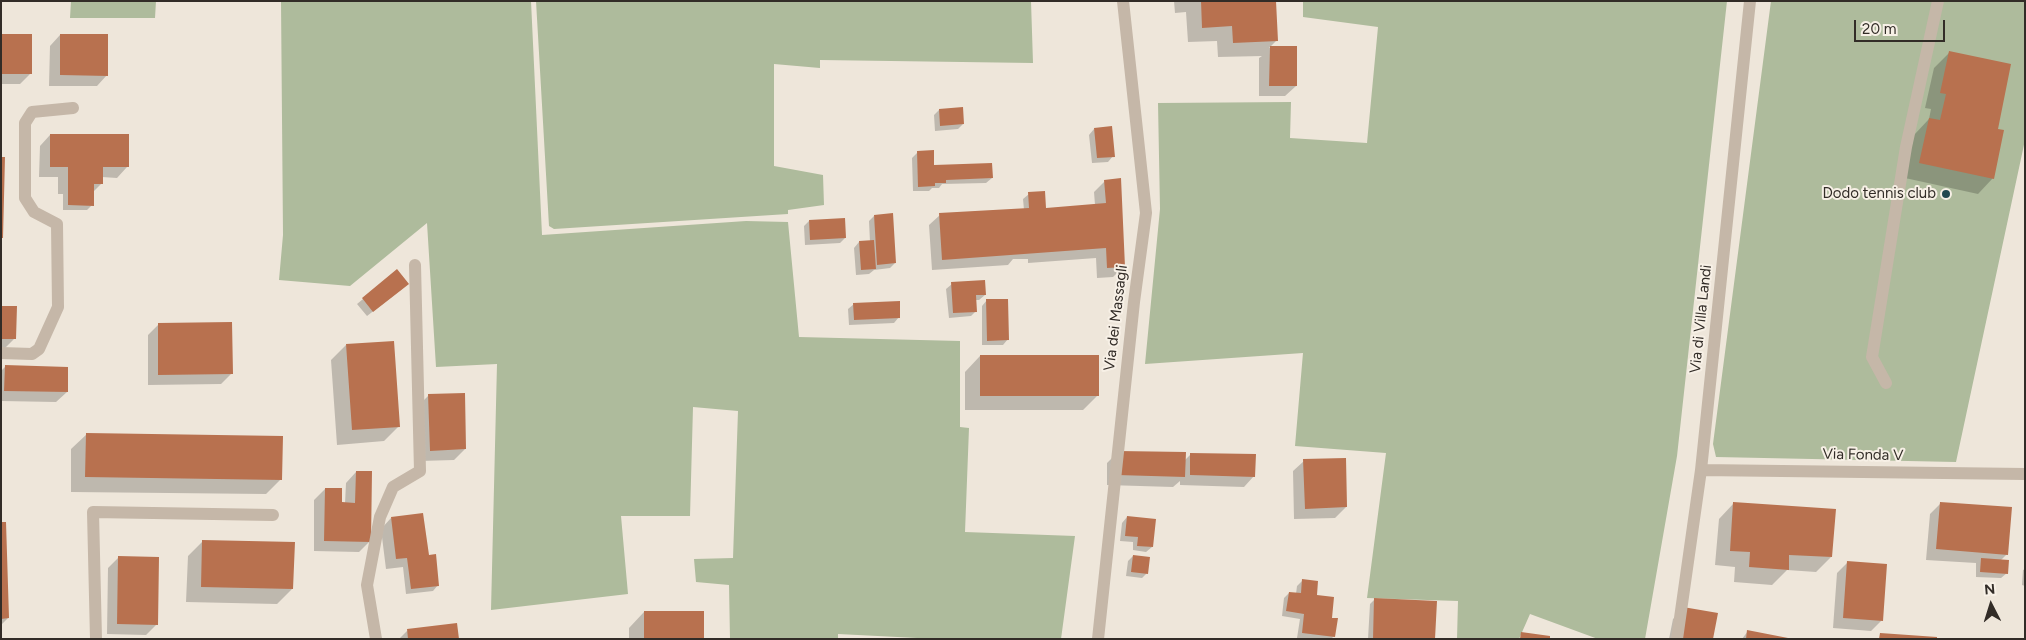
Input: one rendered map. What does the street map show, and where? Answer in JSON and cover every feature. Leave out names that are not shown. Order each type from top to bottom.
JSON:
[{"type":"street","name":"Via dei Massagli","points":[[1098,639],[1134,302],[1146,213],[1123,1]]},
{"type":"street","name":"Via di Villa Landi","points":[[1676,639],[1701,470],[1750,1]]},
{"type":"street","points":[[1886,383],[1872,357],[1906,147],[1938,1]]},
{"type":"street","points":[[1,352],[32,354],[39,348],[58,307],[57,224],[34,212],[26,198],[25,123],[32,112],[73,108]]},
{"type":"street","points":[[376,639],[366,585],[380,517],[392,487],[420,471],[415,265]]},
{"type":"street","name":"Via Fonda V","points":[[1701,470],[2025,474]]},
{"type":"street","points":[[96,639],[93,512],[273,515]]},
{"type":"green space","points":[[71,1],[156,1],[155,18],[70,18]]},
{"type":"green space","points":[[281,1],[531,1],[542,235],[746,221],[788,222],[799,337],[960,341],[960,427],[969,428],[965,532],[1075,536],[1061,639],[937,639],[838,634],[838,639],[730,639],[729,585],[696,582],[694,559],[733,558],[738,411],[693,407],[690,516],[621,516],[628,594],[491,610],[497,364],[436,367],[427,223],[350,286],[279,280],[283,235]]},
{"type":"green space","points":[[536,1],[1031,1],[1033,63],[820,60],[820,68],[774,64],[774,166],[823,175],[824,205],[788,210],[788,214],[554,229],[549,226]]},
{"type":"green space","points":[[1303,1],[1727,1],[1677,456],[1645,639],[1598,639],[1530,614],[1519,639],[1457,639],[1458,601],[1367,598],[1386,453],[1295,446],[1303,353],[1145,364],[1160,209],[1158,103],[1291,102],[1290,138],[1367,143],[1378,27],[1303,17]]},
{"type":"green space","points":[[1771,1],[2025,1],[2025,140],[1956,462],[1716,457],[1713,444]]},
{"type":"building","points":[[1201,1],[1276,1],[1278,41],[1233,43],[1232,26],[1202,28]]},
{"type":"building","points":[[1,34],[32,34],[32,74],[1,74]]},
{"type":"building","points":[[60,34],[108,34],[108,76],[60,75]]},
{"type":"building","points":[[1270,46],[1297,46],[1297,86],[1269,86]]},
{"type":"building","points":[[1949,51],[2011,64],[1998,129],[2004,130],[1994,179],[1919,163],[1929,118],[1940,120],[1946,94],[1940,93]]},
{"type":"building","points":[[963,107],[964,124],[940,126],[939,109]]},
{"type":"building","points":[[1112,126],[1115,157],[1097,158],[1094,128]]},
{"type":"building","points":[[50,134],[129,134],[129,167],[103,167],[103,184],[94,184],[94,206],[68,205],[68,167],[50,167]]},
{"type":"building","points":[[934,150],[934,165],[992,163],[993,178],[946,180],[946,183],[935,183],[935,186],[918,187],[917,151]]},
{"type":"building","points":[[1,157],[5,157],[3,238],[1,238]]},
{"type":"building","points":[[1121,178],[1125,267],[1107,268],[1106,248],[942,260],[939,213],[1029,208],[1028,192],[1045,191],[1046,208],[1106,203],[1104,180]]},
{"type":"building","points":[[893,213],[896,263],[877,265],[874,215]]},
{"type":"building","points":[[845,218],[846,238],[810,240],[809,220]]},
{"type":"building","points":[[874,240],[876,269],[861,270],[859,241]]},
{"type":"building","points":[[397,269],[409,284],[373,312],[362,298]]},
{"type":"building","points":[[985,280],[986,295],[976,295],[977,312],[953,313],[951,282]]},
{"type":"building","points":[[986,299],[1008,299],[1009,340],[987,341]]},
{"type":"building","points":[[900,301],[900,318],[854,320],[853,303]]},
{"type":"building","points":[[1,306],[17,306],[16,339],[1,339]]},
{"type":"building","points":[[232,322],[233,374],[158,375],[158,323]]},
{"type":"building","points":[[394,341],[400,427],[352,430],[346,344]]},
{"type":"building","points":[[980,355],[1099,355],[1099,396],[980,396]]},
{"type":"building","points":[[5,365],[68,367],[68,392],[4,391]]},
{"type":"building","points":[[465,393],[466,449],[430,451],[428,394]]},
{"type":"building","points":[[86,433],[283,436],[282,480],[85,477]]},
{"type":"building","points":[[1118,451],[1186,452],[1185,477],[1117,475]]},
{"type":"building","points":[[1190,453],[1256,454],[1255,477],[1190,475]]},
{"type":"building","points":[[1346,458],[1347,507],[1305,509],[1303,459]]},
{"type":"building","points":[[356,471],[372,471],[371,542],[324,541],[325,488],[342,488],[342,502],[355,503]]},
{"type":"building","points":[[1733,502],[1836,509],[1832,557],[1789,555],[1789,570],[1749,567],[1750,552],[1730,551]]},
{"type":"building","points":[[1940,502],[2012,507],[2008,555],[1936,549]]},
{"type":"building","points":[[423,513],[429,555],[436,554],[439,586],[411,589],[407,558],[396,559],[391,517]]},
{"type":"building","points":[[1127,516],[1156,519],[1153,547],[1137,546],[1138,537],[1125,536]]},
{"type":"building","points":[[1,522],[6,522],[9,618],[1,619]]},
{"type":"building","points":[[202,540],[295,542],[293,589],[201,587]]},
{"type":"building","points":[[1133,555],[1150,557],[1148,574],[1131,572]]},
{"type":"building","points":[[118,556],[159,557],[158,625],[117,624]]},
{"type":"building","points":[[1981,558],[2009,560],[2008,574],[1980,572]]},
{"type":"building","points":[[1847,561],[1887,564],[1883,621],[1843,618]]},
{"type":"building","points":[[1302,579],[1318,581],[1317,595],[1334,597],[1332,618],[1338,618],[1335,637],[1302,633],[1304,614],[1286,611],[1289,592],[1301,593]]},
{"type":"building","points":[[1374,598],[1437,601],[1435,639],[1373,639]]},
{"type":"building","points":[[1683,607],[1718,613],[1713,639],[1677,639]]},
{"type":"building","points":[[644,611],[704,611],[704,639],[644,639]]},
{"type":"building","points":[[457,623],[459,639],[408,639],[407,629]]},
{"type":"building","points":[[1747,630],[1788,638],[1788,639],[1746,639]]},
{"type":"building","points":[[1521,632],[1550,636],[1550,639],[1520,639]]},
{"type":"building","points":[[1880,633],[1937,637],[1937,639],[1879,639]]},
{"type":"place","name":"Dodo tennis club","points":[[1946,194]]}]
